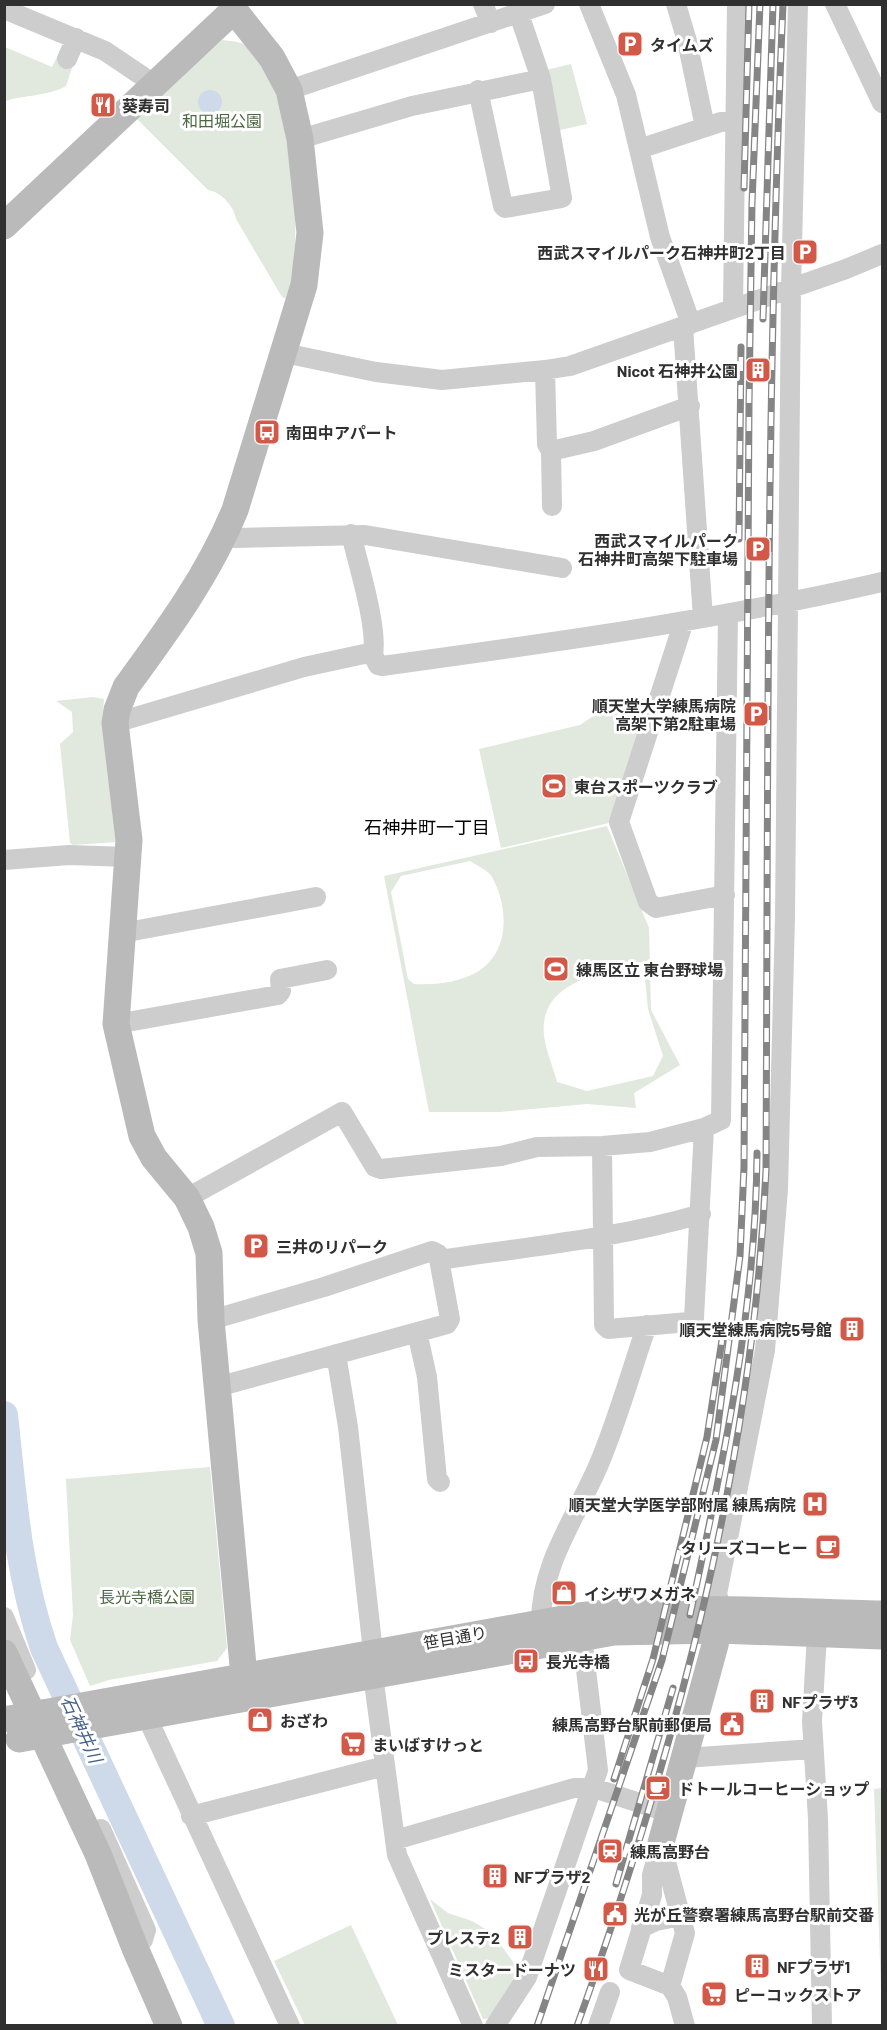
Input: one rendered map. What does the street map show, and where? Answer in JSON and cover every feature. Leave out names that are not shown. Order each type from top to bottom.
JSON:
[{"type":"street","points":[[483,4],[491,23]]},
{"type":"street","points":[[289,90],[545,4]]},
{"type":"street","points":[[589,4],[626,95],[660,237],[687,325],[690,405],[693,619],[619,822],[648,902],[656,908],[725,895]]},
{"type":"street","points":[[676,4],[687,41],[705,127]]},
{"type":"street","points":[[733,307],[737,4]]},
{"type":"street","points":[[685,2025],[677,1997],[670,1986],[629,1970],[652,1895],[652,1875],[720,1620],[717,1594],[765,1350],[778,1189],[789,604],[791,288],[798,4]]},
{"type":"street","points":[[835,4],[882,103]]},
{"type":"street","points":[[4,226],[235,7],[267,51],[289,90],[300,140],[310,233],[309,259],[284,353],[225,534],[211,563],[126,687],[117,710],[116,723],[129,840],[116,1024],[142,1136],[154,1158],[187,1198],[201,1227],[208,1253],[211,1320],[245,1687]]},
{"type":"street","points":[[4,9],[105,51],[154,84]]},
{"type":"street","points":[[478,90],[503,206],[526,205],[562,198],[541,79],[519,14]]},
{"type":"street","points":[[67,59],[76,38]]},
{"type":"street","points":[[300,140],[412,106],[478,90],[541,79]]},
{"type":"street","points":[[639,149],[705,127],[734,121]]},
{"type":"street","points":[[284,353],[376,372],[442,380],[570,366],[882,254]]},
{"type":"street","points":[[544,370],[547,444],[551,451],[552,506]]},
{"type":"street","points":[[551,451],[594,441],[690,405]]},
{"type":"street","points":[[225,534],[235,538],[351,534],[562,568]]},
{"type":"street","points":[[351,534],[370,621],[373,655],[378,665],[382,666],[789,604],[882,582]]},
{"type":"street","points":[[187,1198],[342,1112],[377,1169],[486,1158],[537,1147],[602,1146],[650,1142],[704,1128],[718,1122],[722,1117],[728,614]]},
{"type":"street","points":[[116,723],[304,667],[364,654],[373,655]]},
{"type":"street","points":[[4,860],[69,855],[128,857]]},
{"type":"street","points":[[122,933],[316,897]]},
{"type":"street","points":[[116,1024],[278,995],[281,993],[280,979],[327,970]]},
{"type":"street","points":[[602,1146],[604,1324],[608,1329],[693,1321],[701,1214],[704,1128]]},
{"type":"street","points":[[439,1260],[604,1236],[666,1225],[701,1214]]},
{"type":"street","points":[[211,1320],[432,1251],[438,1254],[450,1319],[447,1324],[217,1387]]},
{"type":"street","points":[[541,1622],[542,1600],[554,1560],[568,1523],[599,1464],[647,1325]]},
{"type":"street","points":[[417,1332],[427,1377],[437,1479],[440,1482]]},
{"type":"street","points":[[336,1354],[348,1427],[373,1664],[395,1840],[403,1871],[473,2025]]},
{"type":"street","name":"笹目通り","points":[[373,1664],[541,1622],[630,1611],[720,1620],[817,1634],[882,1636]]},
{"type":"street","name":"笹目通り","points":[[9,1730],[373,1664],[582,1636],[720,1620],[882,1614]]},
{"type":"street","points":[[4,1617],[25,1669],[142,1918],[146,1930],[142,1940],[135,1948]]},
{"type":"street","points":[[817,1634],[812,1721],[818,1819],[822,2025]]},
{"type":"street","points":[[495,2025],[526,1977],[594,1788],[598,1770],[582,1636]]},
{"type":"street","points":[[4,1653],[98,1854],[135,1948],[169,2025]]},
{"type":"street","points":[[4,1682],[111,1912],[135,1948]]},
{"type":"street","name":"笹目通り","points":[[105,1712],[146,1715],[245,1687]]},
{"type":"street","points":[[146,1715],[290,2025]]},
{"type":"street","points":[[685,1758],[813,1749]]},
{"type":"street","points":[[191,1816],[385,1766]]},
{"type":"street","points":[[395,1840],[574,1788],[594,1788],[670,1813]]},
{"type":"street","points":[[661,1843],[686,1938],[670,1986]]},
{"type":"street","points":[[641,1928],[656,1921],[681,1916]]},
{"type":"street","points":[[598,2025],[610,1992]]},
{"type":"green space","name":"和田堀公園","points":[[222,40],[245,45],[262,64],[275,92],[285,126],[292,164],[295,204],[295,241],[287,299],[282,297],[230,205],[218,194],[208,190],[136,118]]},
{"type":"green space","points":[[5,47],[52,67],[58,55],[74,62],[66,86],[52,92],[5,101]]},
{"type":"green space","points":[[571,64],[587,124],[560,130],[546,70]]},
{"type":"green space","points":[[93,697],[104,699],[102,722],[116,842],[73,845],[70,843],[60,744],[73,732],[72,712],[56,701]]},
{"type":"green space","name":"東台スポーツクラブ","points":[[651,697],[609,823],[501,848],[479,749],[580,725],[610,705]]},
{"type":"green space","name":"練馬区立 東台野球場","points":[[607,826],[649,928],[651,1010],[680,1065],[634,1093],[636,1108],[587,1104],[500,1112],[429,1112],[384,876]],"holes":[[[470,861],[485,870],[498,889],[503,929],[496,953],[488,964],[462,979],[438,984],[414,984],[408,979],[391,892],[401,876]],[[644,968],[648,1009],[663,1056],[653,1076],[587,1091],[557,1082],[544,1036],[545,1017],[551,1002],[562,991],[593,976]]]},
{"type":"green space","name":"長光寺橋公園","points":[[210,1467],[227,1648],[217,1661],[109,1680],[90,1686],[70,1640],[73,1615],[66,1479]]},
{"type":"green space","points":[[882,1788],[882,1989],[881,1990],[874,1789]]},
{"type":"green space","points":[[430,1899],[448,1913],[472,1921],[492,1933],[519,1970],[492,2018],[483,2019]]},
{"type":"green space","points":[[351,1925],[398,2025],[305,2025],[274,1961]]},
{"type":"water","points":[[210,90],[218,94],[222,102],[218,110],[210,114],[202,110],[198,102],[202,94]]},
{"type":"waterway","name":"石神井川","points":[[4,1415],[13,1503],[22,1561],[44,1648],[221,2026]]},
{"type":"railway","points":[[744,188],[749,4]]},
{"type":"railway","points":[[537,2026],[662,1660],[716,1440],[740,1256],[744,1167],[752,203],[760,4]]},
{"type":"railway","points":[[763,319],[773,4]]},
{"type":"railway","points":[[577,2026],[646,1817],[677,1711],[704,1604],[727,1497],[745,1389],[758,1280],[766,1170],[773,296],[783,4]]},
{"type":"railway","points":[[739,539],[741,347]]},
{"type":"railway","points":[[690,1615],[736,1386],[751,1270],[757,1153]]},
{"type":"railway","points":[[614,1779],[653,1659],[707,1437],[722,1340]]},
{"type":"railway","points":[[616,1884],[673,1688]]},
{"type":"place","name":"タイムズ","points":[[630,44]]},
{"type":"place","name":"葵寿司","points":[[103,105]]},
{"type":"place","name":"西武スマイルパーク石神井町2丁目","points":[[805,252]]},
{"type":"place","name":"Nicot 石神井公園","points":[[758,370]]},
{"type":"place","name":"南田中アパート","points":[[267,432]]},
{"type":"place","name":"西武スマイルパーク 石神井町高架下駐車場","points":[[758,549]]},
{"type":"place","name":"順天堂大学練馬病院 高架下第2駐車場","points":[[756,714]]},
{"type":"place","name":"東台スポーツクラブ","points":[[554,786]]},
{"type":"place","name":"練馬区立 東台野球場","points":[[556,969]]},
{"type":"place","name":"三井のリパーク","points":[[256,1246]]},
{"type":"place","name":"順天堂練馬病院5号館","points":[[852,1329]]},
{"type":"place","name":"順天堂大学医学部附属 練馬病院","points":[[815,1504]]},
{"type":"place","name":"タリーズコーヒー","points":[[828,1547]]},
{"type":"place","name":"イシザワメガネ","points":[[564,1593]]},
{"type":"place","name":"長光寺橋","points":[[526,1661]]},
{"type":"place","name":"NFプラザ3","points":[[762,1701]]},
{"type":"place","name":"おざわ","points":[[260,1720]]},
{"type":"place","name":"練馬高野台駅前郵便局","points":[[732,1724]]},
{"type":"place","name":"まいばすけっと","points":[[353,1744]]},
{"type":"place","name":"ドトールコーヒーショップ","points":[[658,1788]]},
{"type":"place","name":"練馬高野台","points":[[610,1851]]},
{"type":"place","name":"NFプラザ2","points":[[495,1876]]},
{"type":"place","name":"光が丘警察署練馬高野台駅前交番","points":[[615,1914]]},
{"type":"place","name":"プレステ2","points":[[520,1937]]},
{"type":"place","name":"NFプラザ1","points":[[757,1966]]},
{"type":"place","name":"ミスタードーナツ","points":[[596,1969]]},
{"type":"place","name":"ピーコックストア","points":[[714,1994]]},
{"type":"district","name":"石神井町一丁目","points":[[427,827]]}]
